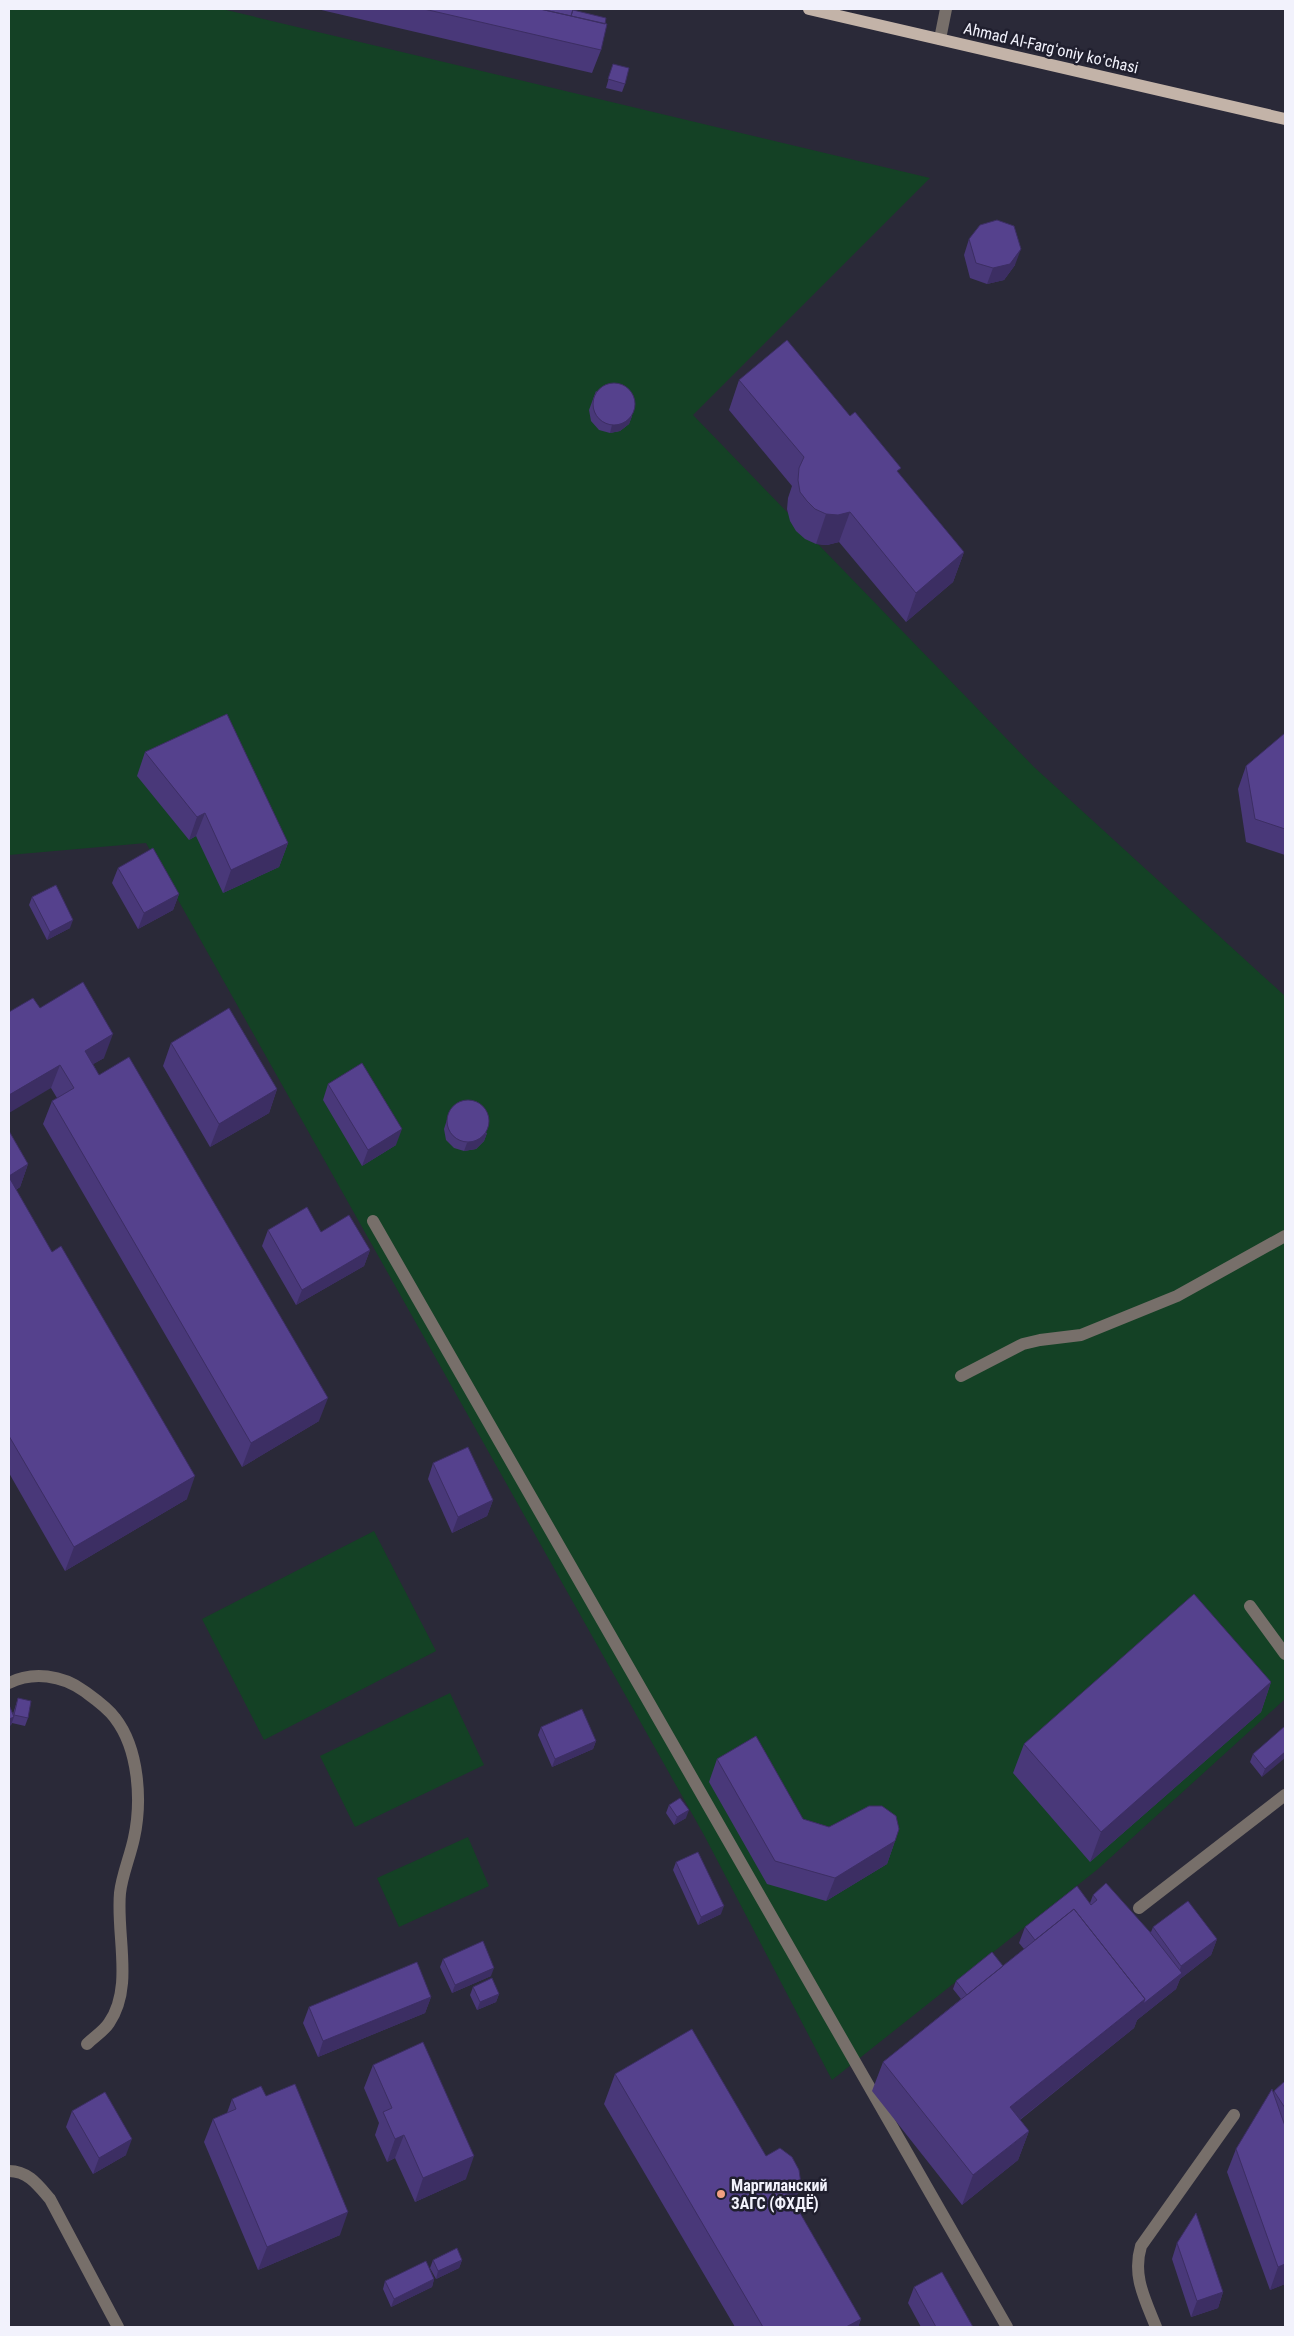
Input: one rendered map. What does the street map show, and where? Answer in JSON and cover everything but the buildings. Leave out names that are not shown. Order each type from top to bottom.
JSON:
[{"type":"main road","name":"Ahmad Al-Fargʻoniy koʻchasi","points":[[809,9],[1285,119]]},
{"type":"street","points":[[940,39],[946,9]]},
{"type":"street","points":[[373,1221],[1007,2327]]},
{"type":"street","points":[[961,1376],[1023,1344],[1081,1335],[1177,1296],[1285,1236]]},
{"type":"street","points":[[1250,1606],[1285,1654]]},
{"type":"street","points":[[9,1683],[20,1677],[39,1676],[55,1678],[77,1686],[115,1718],[129,1742],[136,1774],[135,1837],[120,1891],[118,1919],[123,1981],[120,2001],[109,2023],[87,2044]]},
{"type":"street","points":[[1139,1908],[1285,1795]]},
{"type":"street","points":[[1156,2327],[1138,2280],[1137,2261],[1141,2246],[1234,2115]]},
{"type":"street","points":[[9,2171],[24,2174],[36,2182],[50,2199],[118,2327]]},
{"type":"green space","points":[[9,9],[222,9],[930,178],[693,415],[1034,767],[1285,996],[1285,1699],[1098,1869],[832,2080],[704,1835],[146,843],[9,855]]},
{"type":"green space","points":[[374,1531],[436,1651],[264,1740],[202,1619]]},
{"type":"green space","points":[[450,1693],[484,1765],[355,1827],[320,1756]]},
{"type":"green space","points":[[468,1837],[489,1886],[399,1927],[377,1878]]},
{"type":"place","name":"Маргиланский ЗАГС (ФХДЁ)","points":[[721,2194]]}]
